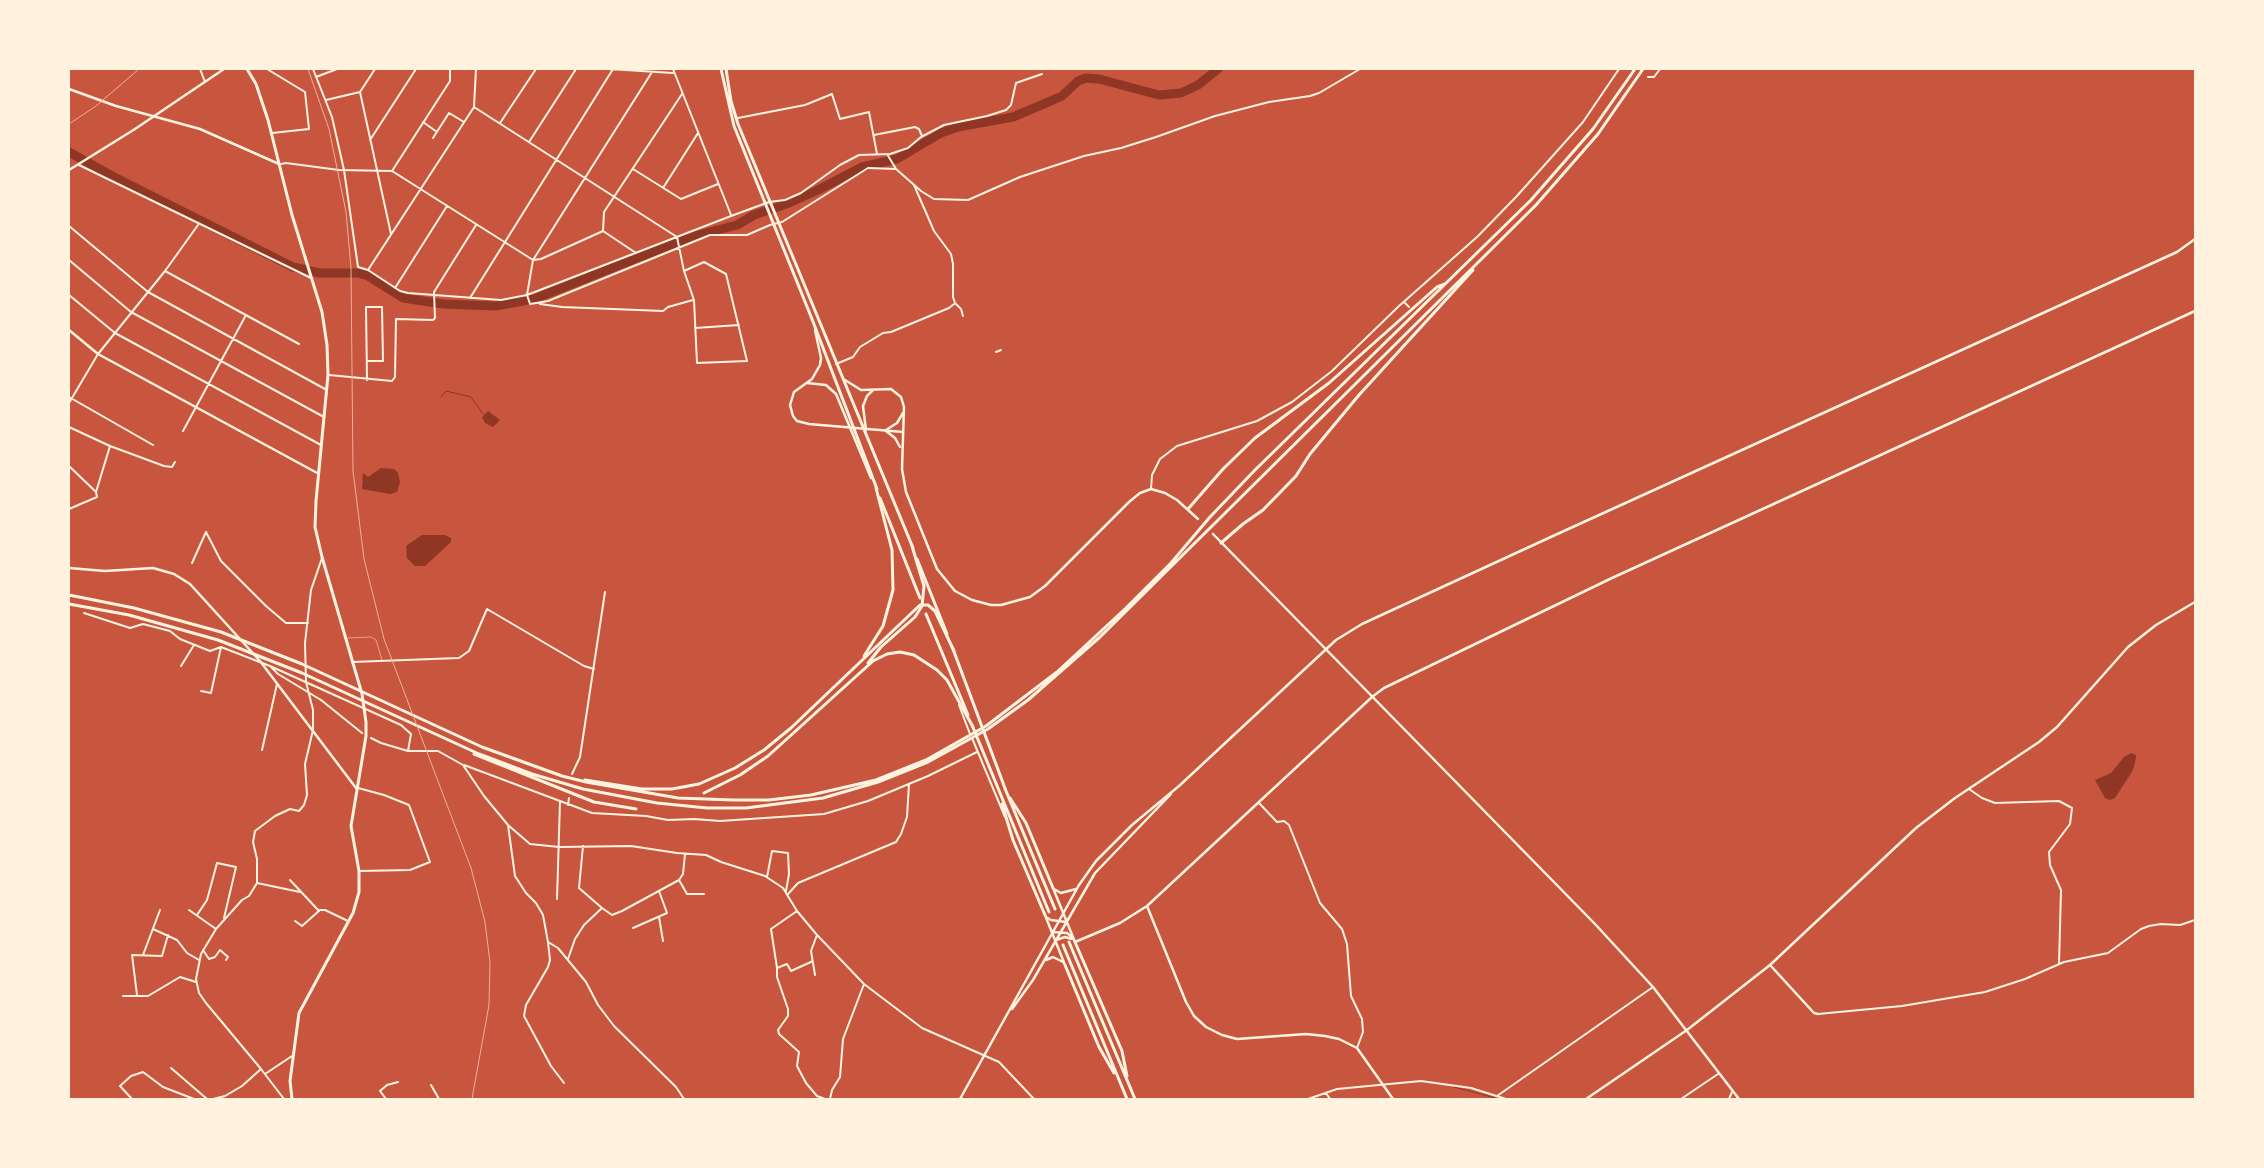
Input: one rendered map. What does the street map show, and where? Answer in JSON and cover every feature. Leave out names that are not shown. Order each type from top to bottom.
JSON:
[{"type":"highway","points":[[249,69],[272,133],[292,215],[310,267],[326,334],[328,375],[315,527],[365,708],[366,736],[351,826],[359,870],[359,892],[353,913],[299,1013],[290,1081],[292,1099]]},
{"type":"highway","points":[[721,69],[732,120],[812,319],[920,598]]},
{"type":"highway","points":[[726,69],[736,118],[912,546],[954,651],[1006,791],[1055,909]]},
{"type":"highway","points":[[987,728],[1057,672],[1126,608],[1171,564],[1210,517],[1255,470],[1531,200],[1566,162],[1597,124],[1635,69]]},
{"type":"highway","points":[[69,604],[129,615],[218,640],[302,673],[453,742],[524,771],[583,789],[677,806],[746,808],[802,802],[859,789],[904,773],[987,728],[1034,695],[1100,637],[1540,200],[1582,153],[1611,116],[1643,69]]},
{"type":"highway","points":[[1221,543],[1263,510],[1296,476],[1310,454],[1359,395],[1452,295],[1488,253]]},
{"type":"highway","points":[[1188,509],[1223,469],[1255,438],[1329,382],[1437,287],[1448,283]]},
{"type":"highway","points":[[861,661],[882,626],[893,590],[892,550],[876,488]]},
{"type":"highway","points":[[863,670],[882,647],[915,617],[923,604],[924,586],[912,546]]},
{"type":"highway","points":[[69,595],[134,608],[220,632],[302,664],[482,747],[562,776],[610,788],[678,798],[708,800],[788,798],[833,791],[876,780],[926,760],[969,739]]},
{"type":"highway","points":[[562,776],[657,790],[685,787],[714,778],[745,763],[791,728],[917,606],[923,604],[928,605],[935,611],[954,651]]},
{"type":"highway","points":[[926,614],[1049,912]]},
{"type":"highway","points":[[704,792],[734,778],[768,756],[863,670],[880,656],[887,654],[900,652],[914,655],[937,670],[947,680],[959,705],[973,727]]},
{"type":"highway","points":[[453,742],[493,763],[581,798],[607,806],[636,809]]},
{"type":"highway","points":[[1006,791],[1026,823],[1053,888]]},
{"type":"highway","points":[[999,793],[1006,821],[1045,916]]},
{"type":"highway","points":[[1069,942],[1135,1099]]},
{"type":"highway","points":[[1075,942],[1122,1051],[1129,1084]]},
{"type":"highway","points":[[1063,945],[1127,1099]]},
{"type":"highway","points":[[1065,965],[1099,1047],[1122,1087]]},
{"type":"main road","points":[[69,170],[155,116],[224,69]]},
{"type":"main road","points":[[69,89],[116,106],[200,129],[279,164]]},
{"type":"main road","points":[[1004,1020],[1043,963],[1085,889],[1101,866],[1179,786],[1325,649],[1362,624],[2177,252],[2195,239]]},
{"type":"main road","points":[[1056,940],[1065,937],[1075,942],[1120,923],[1147,906],[1384,688],[1612,578],[2195,311]]},
{"type":"main road","points":[[812,319],[821,358],[818,371],[806,384],[795,391],[792,397],[790,409],[793,416],[802,423],[903,432]]},
{"type":"main road","points":[[69,330],[98,354],[319,474]]},
{"type":"main road","points":[[837,366],[843,378],[853,387],[861,390],[885,388],[897,392],[904,403],[901,449],[906,492],[937,569],[955,591],[972,600],[991,605],[1020,601],[1038,592],[1129,502],[1151,489],[1165,493],[1188,509],[1198,519]]},
{"type":"main road","points":[[806,384],[820,383],[826,385],[836,394],[876,488]]},
{"type":"main road","points":[[873,390],[864,401],[862,412],[875,456]]},
{"type":"main road","points":[[885,430],[897,423],[904,411]]},
{"type":"main road","points":[[885,430],[895,438],[901,449]]},
{"type":"main road","points":[[1213,534],[1653,987],[1739,1099]]},
{"type":"main road","points":[[69,568],[105,572],[153,568],[174,574],[198,592],[260,661],[356,788]]},
{"type":"main road","points":[[1586,1099],[1687,1030],[1770,964],[1916,828],[1969,789],[2039,742],[2057,727],[2128,647],[2156,625],[2195,602]]},
{"type":"main road","points":[[960,1099],[1077,888],[1102,854],[1132,825],[1179,786]]},
{"type":"main road","points":[[1053,888],[1061,893],[1077,888]]},
{"type":"main road","points":[[1053,888],[1075,942]]},
{"type":"main road","points":[[1147,906],[1186,1002],[1194,1016],[1206,1027],[1222,1035],[1237,1039],[1306,1034],[1325,1036],[1357,1048],[1393,1099]]},
{"type":"main road","points":[[1045,916],[1051,920],[1066,922]]},
{"type":"main road","points":[[1045,916],[1065,965]]},
{"type":"main road","points":[[1052,933],[1061,931],[1070,936],[1075,942]]},
{"type":"main road","points":[[1043,963],[1054,957],[1065,965]]},
{"type":"main road","points":[[1770,964],[1814,1013],[1818,1014]]},
{"type":"street","points":[[200,69],[205,82]]},
{"type":"street","points":[[266,69],[305,92],[309,129],[272,133]]},
{"type":"street","points":[[313,69],[326,100],[344,170],[358,268],[368,270],[395,288],[408,294],[501,300],[528,296],[732,216],[801,194],[840,165],[859,156],[888,155],[908,148],[922,136],[944,125],[1006,110],[1011,105],[1016,83],[1042,74]]},
{"type":"street","points":[[316,77],[337,69]]},
{"type":"street","points":[[326,100],[360,92],[375,69]]},
{"type":"street","points":[[370,141],[416,69]]},
{"type":"street","points":[[392,171],[450,81],[450,69]]},
{"type":"street","points":[[368,270],[474,107],[476,69]]},
{"type":"street","points":[[500,123],[536,69]]},
{"type":"street","points":[[529,142],[576,69]]},
{"type":"street","points":[[608,69],[673,73]]},
{"type":"street","points":[[469,299],[613,69]]},
{"type":"street","points":[[673,69],[732,216]]},
{"type":"street","points":[[888,155],[896,168],[914,185],[934,199],[968,200],[1020,177],[1084,156],[1139,142],[1230,111],[1319,93],[1360,69]]},
{"type":"street","points":[[1151,489],[1152,476],[1160,459],[1177,446],[1257,421],[1292,402],[1332,371],[1404,302],[1471,243],[1516,197],[1583,122],[1619,69]]},
{"type":"street","points":[[1648,77],[1654,77],[1660,69]]},
{"type":"street","points":[[652,72],[533,260],[528,296],[530,304],[663,311],[668,307],[694,300]]},
{"type":"street","points":[[360,92],[391,234]]},
{"type":"street","points":[[603,231],[604,212],[682,94]]},
{"type":"street","points":[[736,118],[805,105],[832,94],[840,119],[868,112],[876,154]]},
{"type":"street","points":[[474,107],[678,238],[684,271],[694,300],[697,363],[747,362],[726,274],[704,262],[684,271]]},
{"type":"street","points":[[433,138],[449,113],[464,122]]},
{"type":"street","points":[[423,122],[437,132]]},
{"type":"street","points":[[873,136],[915,126],[919,129],[922,136]]},
{"type":"street","points":[[663,188],[698,133]]},
{"type":"street","points":[[279,164],[286,163],[344,170],[392,171],[533,260],[541,259],[603,231]]},
{"type":"street","points":[[81,164],[198,224],[312,276]]},
{"type":"street","points":[[538,304],[710,235],[747,235],[814,204],[868,168],[896,168]]},
{"type":"street","points":[[633,169],[681,199],[718,184]]},
{"type":"street","points":[[914,185],[934,231],[951,254],[955,303],[961,309],[963,316]]},
{"type":"street","points":[[395,288],[448,206]]},
{"type":"street","points":[[69,403],[70,398],[98,354],[165,271],[198,224]]},
{"type":"street","points":[[328,375],[392,381],[395,377],[396,319],[433,320],[435,318],[433,296],[476,225]]},
{"type":"street","points":[[69,226],[148,292],[326,389]]},
{"type":"street","points":[[603,231],[636,253]]},
{"type":"street","points":[[69,260],[131,312],[324,417]]},
{"type":"street","points":[[165,271],[299,344]]},
{"type":"street","points":[[69,295],[115,333],[321,445]]},
{"type":"street","points":[[1404,302],[1409,307]]},
{"type":"street","points":[[837,366],[853,356],[860,347],[882,333],[891,332],[949,308],[955,303]]},
{"type":"street","points":[[367,361],[383,360],[382,307],[366,307],[367,380]]},
{"type":"street","points":[[183,431],[246,315]]},
{"type":"street","points":[[695,328],[739,325]]},
{"type":"street","points":[[996,352],[1002,350]]},
{"type":"street","points":[[70,398],[153,445]]},
{"type":"street","points":[[69,427],[110,446],[164,466],[172,467],[175,462]]},
{"type":"street","points":[[69,509],[97,497],[96,492],[110,446]]},
{"type":"street","points":[[69,466],[96,492]]},
{"type":"street","points":[[192,562],[206,532],[221,561],[266,606],[286,622],[308,623]]},
{"type":"street","points":[[284,1099],[199,994],[196,982],[199,960],[203,950],[216,929],[242,900],[249,896],[257,883],[257,859],[253,842],[255,832],[275,816],[290,809],[299,811],[304,805],[307,795],[305,764],[313,730],[313,710],[306,682],[304,659],[311,590],[322,557]]},
{"type":"street","points":[[572,774],[580,757],[605,592]]},
{"type":"street","points":[[352,662],[459,658],[469,651],[487,609],[584,666],[594,669]]},
{"type":"street","points":[[84,613],[130,628],[143,624],[170,631],[194,645],[210,651],[221,647],[260,661],[407,728],[411,734],[408,751]]},
{"type":"street","points":[[181,666],[194,645]]},
{"type":"street","points":[[201,691],[211,693],[221,647]]},
{"type":"street","points":[[270,666],[278,674],[321,700],[362,733]]},
{"type":"street","points":[[262,750],[278,684]]},
{"type":"street","points":[[959,705],[1006,821]]},
{"type":"street","points":[[370,738],[408,751],[438,751],[463,765],[592,813],[646,816],[668,820],[720,821],[824,814],[868,801],[977,752]]},
{"type":"street","points":[[463,765],[484,796],[508,825],[530,844],[559,847],[631,846],[685,854],[706,854],[721,862],[767,877],[787,892],[797,911],[864,984],[927,1031],[999,1062],[1034,1099]]},
{"type":"street","points":[[787,892],[798,883],[896,842],[907,817],[909,784]]},
{"type":"street","points":[[356,788],[384,795],[409,805],[430,862],[410,870],[359,870]]},
{"type":"street","points":[[1969,789],[1982,798],[1995,802],[2060,801],[2072,808],[2070,824],[2049,852],[2050,865],[2061,890],[2059,964]]},
{"type":"street","points":[[568,805],[569,798]]},
{"type":"street","points":[[557,899],[560,802]]},
{"type":"street","points":[[1259,803],[1277,822],[1284,821],[1289,825],[1320,903],[1342,929],[1347,944],[1352,996],[1362,1019],[1363,1032],[1357,1048]]},
{"type":"street","points":[[508,825],[515,876],[543,915],[550,960],[548,967],[526,1005],[524,1016],[551,1066],[564,1083]]},
{"type":"street","points":[[583,846],[579,888],[612,915],[679,880],[683,874],[685,854]]},
{"type":"street","points":[[767,877],[772,851],[788,853],[789,874],[787,892]]},
{"type":"street","points":[[197,915],[207,900],[217,863],[236,867],[224,920]]},
{"type":"street","points":[[290,880],[319,912]]},
{"type":"street","points":[[679,880],[687,894],[704,894]]},
{"type":"street","points":[[257,883],[300,892]]},
{"type":"street","points":[[633,928],[666,913],[659,891]]},
{"type":"street","points":[[568,959],[575,939],[584,925],[602,908]]},
{"type":"street","points":[[143,955],[160,910]]},
{"type":"street","points":[[189,910],[216,929]]},
{"type":"street","points":[[295,921],[302,926],[324,910],[348,921]]},
{"type":"street","points":[[797,911],[771,929],[777,978],[788,1009],[788,1016],[778,1030],[779,1034],[799,1052],[798,1066],[806,1083],[817,1096],[825,1099]]},
{"type":"street","points":[[659,917],[663,941]]},
{"type":"street","points":[[1818,1014],[1902,1006],[1985,992],[2025,979],[2059,964],[2108,953],[2141,929],[2149,926],[2161,924],[2180,925],[2195,920]]},
{"type":"street","points":[[153,929],[177,940],[192,957],[199,960]]},
{"type":"street","points":[[137,995],[132,955],[162,956],[168,935]]},
{"type":"street","points":[[815,975],[811,952],[818,935]]},
{"type":"street","points":[[548,942],[558,948],[568,959],[586,982],[598,1005],[614,1026],[670,1081],[684,1099]]},
{"type":"street","points":[[203,950],[209,959],[220,950],[228,956],[226,960]]},
{"type":"street","points":[[777,968],[787,964],[791,971],[813,961]]},
{"type":"street","points":[[123,996],[148,996],[180,977],[196,982]]},
{"type":"street","points":[[830,1099],[832,1090],[840,1076],[843,1039],[864,984]]},
{"type":"street","points":[[1496,1096],[1653,987]]},
{"type":"street","points":[[265,1074],[293,1056]]},
{"type":"street","points":[[171,1068],[207,1099]]},
{"type":"street","points":[[213,1099],[225,1096],[242,1086],[261,1069]]},
{"type":"street","points":[[132,1099],[120,1086],[131,1076],[143,1072],[163,1087],[194,1099]]},
{"type":"street","points":[[1681,1099],[1718,1074]]},
{"type":"street","points":[[1308,1099],[1344,1088],[1421,1080],[1442,1082],[1506,1099]]},
{"type":"street","points":[[386,1099],[380,1091],[387,1085],[398,1082]]},
{"type":"street","points":[[431,1085],[439,1099]]},
{"type":"street","points":[[1729,1099],[1732,1092]]},
{"type":"street","points":[[1326,1093],[1330,1099]]},
{"type":"lane","points":[[345,638],[369,636],[376,640],[382,661]]},
{"type":"shaded area","points":[[488,411],[500,420],[493,427],[485,423],[482,417]]},
{"type":"shaded area","points":[[381,468],[394,469],[398,473],[400,482],[397,492],[390,494],[362,489],[363,473],[368,477]]},
{"type":"shaded area","points":[[422,535],[445,535],[451,538],[451,542],[425,566],[415,566],[407,558],[406,546]]},
{"type":"shaded area","points":[[2131,753],[2136,755],[2133,770],[2115,798],[2110,800],[2105,798],[2095,780],[2111,773],[2124,757]]},
{"type":"waterway","points":[[69,152],[112,176],[293,267],[319,273],[358,273],[368,276],[403,298],[443,304],[495,306],[534,299],[690,237],[737,225],[754,215],[789,203],[818,190],[862,167],[897,159],[941,133],[958,127],[1013,117],[1062,96],[1078,81],[1086,78],[1099,79],[1159,95],[1181,93],[1198,85],[1218,69]]},
{"type":"waterway","points":[[441,397],[446,391],[471,397],[483,414]]},
{"type":"waterway","points":[[1454,1087],[1499,1099]]},
{"type":"railway","points":[[69,124],[96,106],[139,69]]},
{"type":"railway","points":[[308,69],[329,129],[346,212],[351,268],[353,471],[364,559],[384,639],[471,868],[485,922],[490,962],[489,1005],[472,1099]]}]
